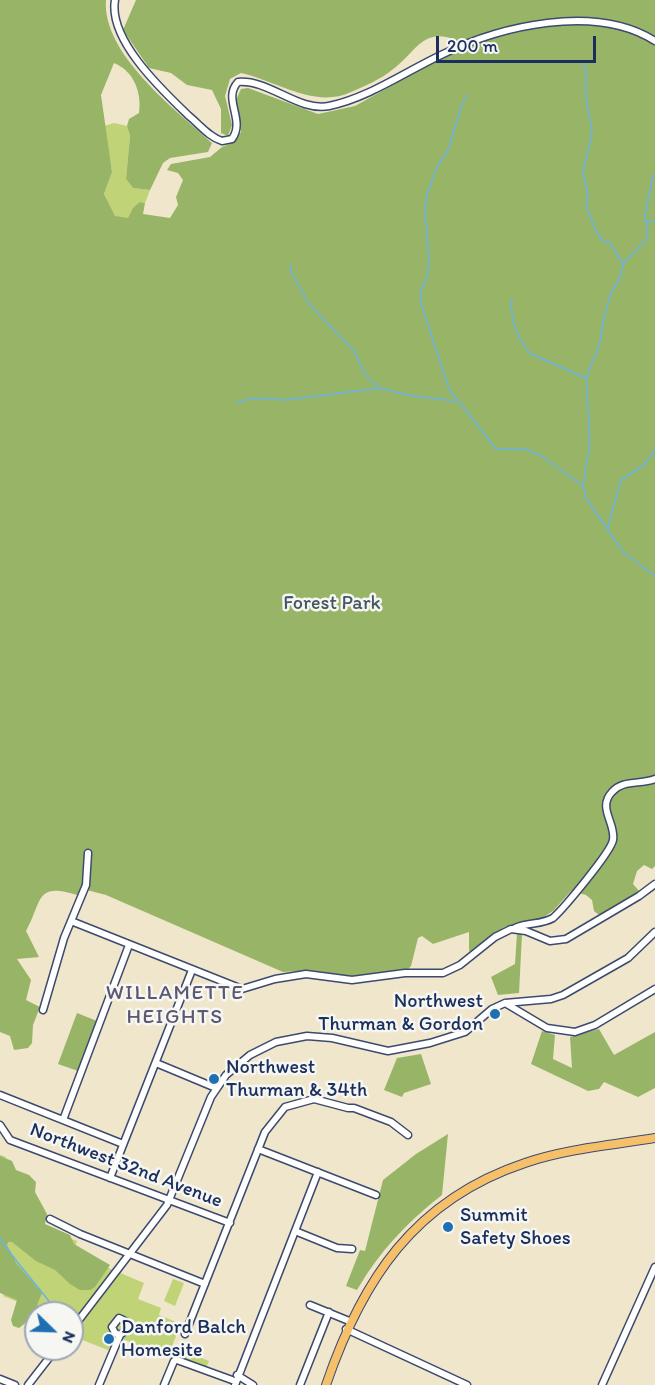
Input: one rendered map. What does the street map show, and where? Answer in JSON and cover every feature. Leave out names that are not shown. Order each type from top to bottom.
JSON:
[{"type":"main road","points":[[326,1385],[346,1329],[376,1275],[402,1242],[433,1214],[466,1190],[537,1159],[655,1138]]},
{"type":"street","points":[[115,0],[119,25],[144,72],[209,134],[222,141],[232,139],[237,128],[231,96],[238,82],[252,82],[298,101],[326,106],[357,96],[464,44],[542,24],[567,20],[603,22],[628,29],[655,41]]},
{"type":"street","points":[[71,921],[242,989],[275,979],[306,974],[352,980],[405,973],[443,973],[460,965],[500,934],[524,924],[543,923],[553,918],[609,849],[613,832],[606,807],[610,793],[621,785],[645,783],[655,779]]},
{"type":"street","points":[[43,1010],[71,921],[86,885],[88,853]]},
{"type":"street","points":[[515,929],[546,940],[561,941],[639,896],[655,884]]},
{"type":"street","points":[[84,1313],[169,1200],[216,1088],[244,1059],[276,1042],[318,1036],[380,1050],[407,1050],[465,1032],[492,1009],[505,1003],[551,999],[563,995],[628,958],[655,932]]},
{"type":"street","points":[[63,1120],[129,945]]},
{"type":"street","points":[[110,1178],[192,970]]},
{"type":"street","points":[[505,1003],[547,1028],[575,1032],[596,1025],[655,989]]},
{"type":"street","points":[[156,1063],[216,1088]]},
{"type":"street","points":[[0,1095],[123,1144]]},
{"type":"street","points":[[185,1334],[258,1149],[270,1123],[279,1112],[291,1103],[321,1099],[391,1122],[408,1135]]},
{"type":"street","name":"Northwest 32nd Avenue","points":[[0,1125],[10,1140],[230,1222]]},
{"type":"street","points":[[258,1149],[375,1195]]},
{"type":"street","points":[[234,1381],[318,1172]]},
{"type":"street","points":[[50,1219],[80,1234],[206,1284]]},
{"type":"street","points":[[295,1231],[337,1248],[352,1249]]},
{"type":"street","points":[[602,1385],[655,1267]]},
{"type":"street","points":[[310,1305],[350,1321]]},
{"type":"street","points":[[300,1385],[329,1312]]},
{"type":"street","points":[[346,1329],[467,1385]]},
{"type":"street","points":[[99,1385],[120,1335]]},
{"type":"street","points":[[164,1385],[174,1361],[181,1360],[234,1381],[253,1385]]},
{"type":"street","points":[[28,1385],[47,1361]]},
{"type":"street","points":[[0,1379],[15,1385]]},
{"type":"green space","name":"Forest Park","points":[[0,0],[106,0],[108,20],[128,60],[161,97],[212,143],[208,152],[170,158],[163,163],[150,190],[133,188],[126,179],[130,136],[127,126],[129,119],[139,113],[138,90],[127,71],[114,63],[101,95],[112,172],[104,194],[115,216],[128,218],[133,208],[140,202],[145,203],[143,214],[170,218],[178,205],[176,197],[183,180],[178,173],[167,170],[171,164],[210,157],[222,147],[234,142],[241,132],[236,100],[241,89],[248,88],[318,114],[355,106],[458,49],[457,41],[445,37],[428,39],[420,43],[400,64],[383,76],[356,90],[337,96],[310,96],[241,73],[230,79],[225,96],[232,125],[228,136],[221,133],[221,109],[212,90],[187,85],[171,73],[149,68],[123,30],[136,0],[655,0],[655,866],[652,869],[644,865],[637,871],[633,884],[640,892],[599,915],[594,911],[592,900],[586,895],[571,891],[553,911],[541,919],[504,927],[472,952],[469,951],[469,932],[433,944],[422,936],[418,938],[411,966],[406,972],[357,977],[297,971],[283,972],[106,895],[83,889],[77,895],[54,891],[42,896],[26,931],[39,957],[17,959],[31,980],[26,1000],[40,1007],[33,1025],[32,1043],[28,1048],[14,1050],[10,1036],[0,1032]]},
{"type":"green space","points":[[114,123],[127,126],[130,136],[126,179],[133,188],[150,190],[145,203],[140,202],[128,219],[115,217],[104,194],[112,171],[104,126]]},
{"type":"green space","points":[[517,934],[522,934],[519,993],[498,995],[491,977],[515,964]]},
{"type":"green space","points":[[77,1013],[97,1021],[78,1071],[58,1064]]},
{"type":"green space","points":[[599,1029],[614,1055],[655,1032],[655,1088],[638,1097],[604,1082],[599,1089],[588,1091],[531,1064],[542,1031],[555,1035],[553,1059],[572,1068],[570,1037]]},
{"type":"green space","points":[[421,1054],[431,1084],[404,1093],[402,1097],[384,1090],[397,1058]]},
{"type":"green space","points":[[448,1134],[442,1195],[395,1238],[357,1290],[346,1286],[360,1250],[365,1251],[383,1180],[416,1154]]},
{"type":"green space","points":[[0,1155],[6,1157],[1,1169],[34,1224],[77,1241],[73,1253],[144,1283],[138,1299],[161,1308],[159,1315],[181,1324],[172,1346],[209,1361],[206,1368],[177,1357],[172,1359],[115,1336],[108,1350],[84,1341],[84,1301],[24,1301],[24,1304],[3,1296],[8,1285],[0,1281]]},
{"type":"green space","points":[[0,1156],[12,1161],[16,1170],[29,1175],[36,1182],[35,1192],[47,1214],[45,1224],[70,1235],[74,1244],[110,1265],[95,1287],[90,1290],[80,1290],[55,1270],[36,1261],[12,1242],[8,1242],[7,1245],[16,1263],[42,1293],[39,1301],[24,1301],[24,1324],[19,1328],[13,1326],[11,1320],[17,1300],[0,1293]]},
{"type":"green space","points":[[173,1279],[184,1283],[175,1306],[164,1301]]},
{"type":"waterway","points":[[582,62],[586,70],[586,97],[592,133],[583,172],[588,195],[586,206],[596,231],[603,241],[611,244],[623,264],[620,278],[611,293],[599,346],[586,378],[590,442],[583,486],[586,498],[623,552],[655,576]]},
{"type":"waterway","points":[[467,95],[448,150],[437,167],[427,194],[425,211],[429,262],[426,281],[421,289],[421,304],[449,389],[496,449],[524,449],[540,455],[583,486]]},
{"type":"waterway","points":[[623,264],[647,239],[648,229],[645,217],[653,175]]},
{"type":"waterway","points":[[647,222],[655,221]]},
{"type":"waterway","points":[[290,265],[292,274],[309,304],[354,351],[366,376],[380,388]]},
{"type":"waterway","points":[[512,298],[512,313],[516,328],[526,349],[531,354],[586,378]]},
{"type":"waterway","points":[[237,402],[255,398],[285,400],[380,388],[407,395],[455,401]]},
{"type":"waterway","points":[[608,527],[621,480],[644,465],[655,450]]},
{"type":"waterway","points":[[0,1238],[49,1301]]},
{"type":"place","name":"Northwest Thurman & Gordon","points":[[495,1014]]},
{"type":"place","name":"Northwest Thurman & 34th","points":[[214,1079]]},
{"type":"place","name":"Summit Safety Shoes","points":[[448,1227]]},
{"type":"place","name":"Danford Balch Homesite","points":[[109,1339]]},
{"type":"district","name":"WILLAMETTE HEIGHTS","points":[[175,1006]]}]
